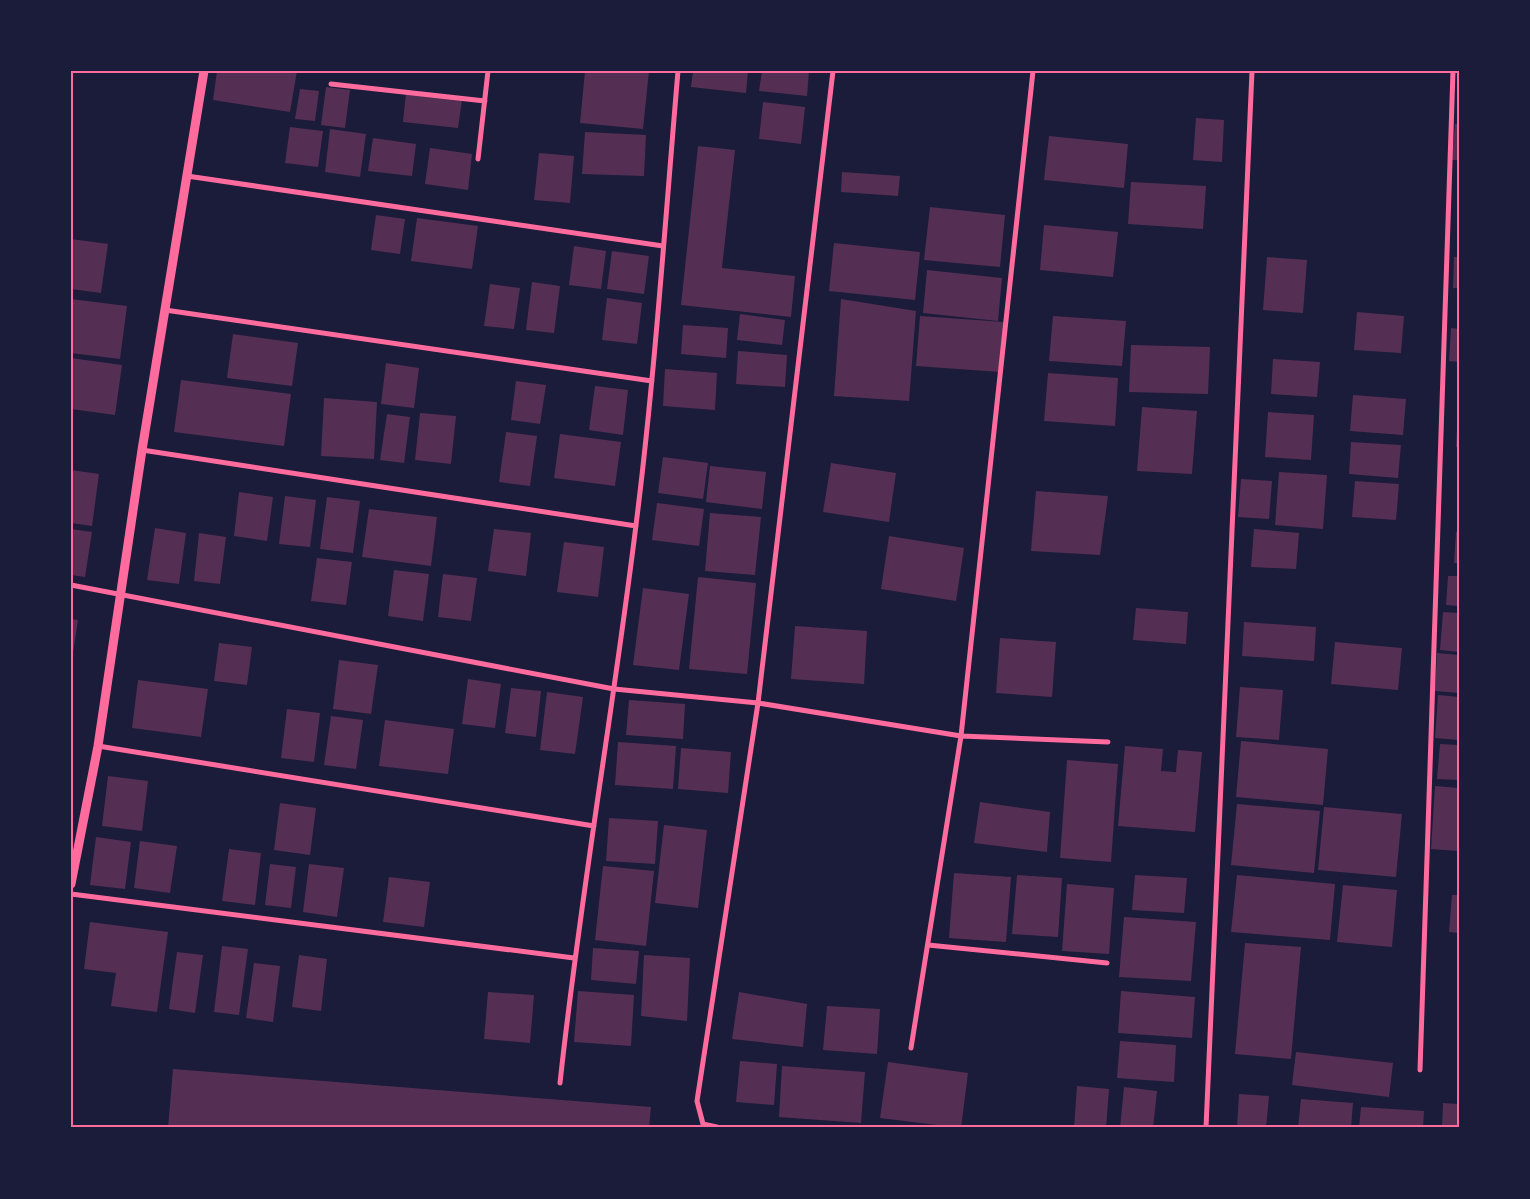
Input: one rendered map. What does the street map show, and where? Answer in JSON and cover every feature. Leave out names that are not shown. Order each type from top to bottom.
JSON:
[{"type":"street","points":[[71,884],[98,746],[142,450],[204,71]]},
{"type":"street","points":[[478,159],[488,71]]},
{"type":"street","points":[[560,1083],[574,958],[636,526],[652,381],[678,71]]},
{"type":"street","points":[[721,1128],[703,1124],[697,1101],[758,703],[833,71]]},
{"type":"street","points":[[911,1048],[961,736],[1033,71]]},
{"type":"street","points":[[1206,1128],[1252,71]]},
{"type":"street","points":[[1420,1070],[1453,71]]},
{"type":"street","points":[[331,84],[485,101]]},
{"type":"street","points":[[187,176],[663,246]]},
{"type":"street","points":[[165,310],[652,381]]},
{"type":"street","points":[[142,450],[636,526]]},
{"type":"street","points":[[71,585],[614,688],[758,703],[961,736],[1108,742]]},
{"type":"street","points":[[98,746],[594,826]]},
{"type":"street","points":[[71,894],[574,958]]},
{"type":"street","points":[[928,945],[1107,963]]},
{"type":"building","points":[[217,71],[297,71],[290,112],[213,100]]},
{"type":"building","points":[[585,71],[649,71],[643,129],[580,123]]},
{"type":"building","points":[[693,71],[748,71],[746,93],[691,87]]},
{"type":"building","points":[[762,71],[809,71],[807,96],[759,91]]},
{"type":"building","points":[[326,87],[350,90],[345,128],[321,125]]},
{"type":"building","points":[[300,89],[319,91],[315,121],[295,119]]},
{"type":"building","points":[[406,93],[462,100],[458,128],[403,122]]},
{"type":"building","points":[[763,102],[805,107],[801,144],[759,139]]},
{"type":"building","points":[[1196,118],[1224,120],[1222,162],[1193,160]]},
{"type":"building","points":[[1455,124],[1459,124],[1459,160],[1452,160]]},
{"type":"building","points":[[290,127],[323,131],[318,167],[285,163]]},
{"type":"building","points":[[330,129],[366,134],[360,177],[325,172]]},
{"type":"building","points":[[585,132],[646,135],[644,176],[582,174]]},
{"type":"building","points":[[1049,136],[1128,144],[1124,188],[1044,180]]},
{"type":"building","points":[[373,138],[416,144],[412,176],[368,171]]},
{"type":"building","points":[[698,146],[735,150],[722,268],[795,276],[791,317],[681,305]]},
{"type":"building","points":[[430,148],[472,154],[468,190],[425,184]]},
{"type":"building","points":[[539,153],[574,156],[570,203],[534,200]]},
{"type":"building","points":[[842,172],[900,176],[898,196],[841,192]]},
{"type":"building","points":[[1131,182],[1206,186],[1203,229],[1128,224]]},
{"type":"building","points":[[930,207],[1005,215],[1000,267],[924,260]]},
{"type":"building","points":[[376,215],[405,219],[400,254],[371,250]]},
{"type":"building","points":[[417,218],[478,226],[472,269],[411,261]]},
{"type":"building","points":[[1044,225],[1118,232],[1113,277],[1040,270]]},
{"type":"building","points":[[1457,234],[1459,234],[1459,253],[1457,252]]},
{"type":"building","points":[[71,239],[108,244],[101,293],[71,289]]},
{"type":"building","points":[[834,243],[920,252],[915,300],[829,291]]},
{"type":"building","points":[[574,246],[606,251],[601,289],[569,285]]},
{"type":"building","points":[[612,251],[649,256],[644,294],[607,289]]},
{"type":"building","points":[[1267,257],[1307,260],[1303,313],[1263,310]]},
{"type":"building","points":[[1454,257],[1459,257],[1459,288],[1453,288]]},
{"type":"building","points":[[927,270],[1002,278],[998,321],[923,313]]},
{"type":"building","points":[[532,282],[560,286],[554,333],[526,330]]},
{"type":"building","points":[[490,284],[520,288],[514,329],[484,326]]},
{"type":"building","points":[[607,298],[642,303],[637,344],[602,340]]},
{"type":"building","points":[[71,299],[127,306],[120,359],[71,353]]},
{"type":"building","points":[[841,299],[916,311],[909,401],[834,396]]},
{"type":"building","points":[[1357,312],[1404,316],[1401,353],[1354,350]]},
{"type":"building","points":[[740,314],[785,320],[782,345],[737,340]]},
{"type":"building","points":[[920,316],[1004,322],[1000,372],[916,366]]},
{"type":"building","points":[[1053,316],[1126,321],[1122,366],[1049,361]]},
{"type":"building","points":[[683,325],[728,328],[726,358],[681,354]]},
{"type":"building","points":[[1451,328],[1459,329],[1459,362],[1449,361]]},
{"type":"building","points":[[233,334],[298,343],[292,386],[227,378]]},
{"type":"building","points":[[1131,345],[1210,347],[1208,394],[1129,392]]},
{"type":"building","points":[[738,351],[787,355],[785,387],[736,384]]},
{"type":"building","points":[[71,358],[122,365],[115,415],[71,409]]},
{"type":"building","points":[[1273,359],[1320,362],[1317,397],[1271,394]]},
{"type":"building","points":[[386,363],[419,368],[414,408],[381,404]]},
{"type":"building","points":[[665,369],[717,373],[715,410],[663,406]]},
{"type":"building","points":[[1048,373],[1118,378],[1115,426],[1044,421]]},
{"type":"building","points":[[181,380],[291,394],[284,446],[174,432]]},
{"type":"building","points":[[516,381],[546,385],[540,424],[511,420]]},
{"type":"building","points":[[595,386],[628,390],[623,435],[589,430]]},
{"type":"building","points":[[1353,395],[1406,399],[1403,435],[1350,431]]},
{"type":"building","points":[[324,398],[377,402],[374,459],[321,456]]},
{"type":"building","points":[[1142,407],[1197,411],[1192,474],[1137,471]]},
{"type":"building","points":[[1268,412],[1314,415],[1311,460],[1265,457]]},
{"type":"building","points":[[420,413],[456,416],[451,464],[415,460]]},
{"type":"building","points":[[387,414],[410,417],[404,463],[380,460]]},
{"type":"building","points":[[1457,429],[1459,429],[1459,447],[1456,447]]},
{"type":"building","points":[[506,432],[537,436],[530,486],[499,482]]},
{"type":"building","points":[[560,434],[621,442],[615,486],[554,478]]},
{"type":"building","points":[[1351,442],[1401,445],[1398,478],[1349,474]]},
{"type":"building","points":[[663,457],[708,463],[703,499],[658,493]]},
{"type":"building","points":[[831,463],[896,473],[889,522],[823,512]]},
{"type":"building","points":[[710,466],[766,472],[762,509],[706,502]]},
{"type":"building","points":[[71,470],[99,474],[92,526],[71,523]]},
{"type":"building","points":[[1279,472],[1327,475],[1323,529],[1275,525]]},
{"type":"building","points":[[1241,479],[1272,481],[1269,519],[1238,517]]},
{"type":"building","points":[[1355,481],[1399,484],[1396,520],[1352,517]]},
{"type":"building","points":[[1036,491],[1108,496],[1100,555],[1031,551]]},
{"type":"building","points":[[239,492],[273,497],[267,541],[234,536]]},
{"type":"building","points":[[285,496],[316,500],[310,547],[279,544]]},
{"type":"building","points":[[327,497],[360,501],[353,553],[320,549]]},
{"type":"building","points":[[657,503],[704,509],[699,546],[652,540]]},
{"type":"building","points":[[369,509],[437,517],[431,566],[362,557]]},
{"type":"building","points":[[710,513],[761,517],[755,575],[705,571]]},
{"type":"building","points":[[155,528],[186,533],[179,584],[147,580]]},
{"type":"building","points":[[71,529],[92,532],[85,577],[71,575]]},
{"type":"building","points":[[494,529],[531,533],[526,576],[488,571]]},
{"type":"building","points":[[1254,529],[1299,533],[1296,569],[1251,567]]},
{"type":"building","points":[[1456,532],[1459,532],[1459,563],[1454,563]]},
{"type":"building","points":[[199,533],[226,537],[220,584],[194,581]]},
{"type":"building","points":[[889,536],[964,548],[956,601],[881,589]]},
{"type":"building","points":[[564,542],[604,547],[598,597],[557,592]]},
{"type":"building","points":[[317,558],[352,562],[346,605],[311,601]]},
{"type":"building","points":[[394,570],[429,574],[423,621],[388,616]]},
{"type":"building","points":[[443,574],[477,578],[471,621],[438,617]]},
{"type":"building","points":[[1448,576],[1459,576],[1459,606],[1446,605]]},
{"type":"building","points":[[698,577],[756,583],[747,674],[689,669]]},
{"type":"building","points":[[643,588],[689,594],[679,670],[633,665]]},
{"type":"building","points":[[1136,608],[1188,612],[1186,644],[1133,640]]},
{"type":"building","points":[[1443,612],[1459,613],[1459,652],[1440,650]]},
{"type":"building","points":[[71,619],[78,620],[72,660],[71,660]]},
{"type":"building","points":[[1244,622],[1316,627],[1314,661],[1242,656]]},
{"type":"building","points":[[795,626],[867,631],[864,684],[791,679]]},
{"type":"building","points":[[1000,638],[1056,642],[1052,697],[996,693]]},
{"type":"building","points":[[1335,642],[1402,648],[1398,690],[1331,684]]},
{"type":"building","points":[[219,643],[252,647],[247,685],[214,681]]},
{"type":"building","points":[[1437,653],[1459,655],[1459,693],[1435,691]]},
{"type":"building","points":[[339,660],[378,665],[371,714],[333,709]]},
{"type":"building","points":[[468,679],[501,684],[495,728],[462,724]]},
{"type":"building","points":[[138,680],[208,689],[201,737],[132,728]]},
{"type":"building","points":[[1240,687],[1283,690],[1279,740],[1236,737]]},
{"type":"building","points":[[511,688],[541,691],[536,737],[505,733]]},
{"type":"building","points":[[547,692],[583,697],[575,754],[540,750]]},
{"type":"building","points":[[1438,695],[1459,697],[1459,740],[1435,738]]},
{"type":"building","points":[[629,700],[685,704],[683,739],[626,735]]},
{"type":"building","points":[[287,709],[320,713],[314,762],[281,758]]},
{"type":"building","points":[[331,716],[363,720],[356,769],[324,765]]},
{"type":"building","points":[[385,720],[454,729],[448,774],[379,766]]},
{"type":"building","points":[[1241,741],[1328,749],[1323,805],[1236,797]]},
{"type":"building","points":[[618,742],[676,746],[673,789],[615,785]]},
{"type":"building","points":[[1440,744],[1459,745],[1459,780],[1437,779]]},
{"type":"building","points":[[1125,746],[1163,749],[1161,771],[1176,772],[1178,750],[1202,752],[1195,832],[1118,826]]},
{"type":"building","points":[[681,748],[731,752],[728,793],[678,789]]},
{"type":"building","points":[[1067,760],[1118,764],[1111,862],[1060,858]]},
{"type":"building","points":[[108,776],[148,781],[142,831],[102,826]]},
{"type":"building","points":[[1435,786],[1459,788],[1459,851],[1431,849]]},
{"type":"building","points":[[980,802],[1050,812],[1047,852],[974,843]]},
{"type":"building","points":[[280,803],[316,808],[310,855],[274,850]]},
{"type":"building","points":[[1237,804],[1320,811],[1314,873],[1231,865]]},
{"type":"building","points":[[1324,807],[1402,814],[1396,877],[1318,870]]},
{"type":"building","points":[[609,818],[658,821],[655,864],[606,861]]},
{"type":"building","points":[[664,825],[707,830],[698,908],[655,903]]},
{"type":"building","points":[[96,837],[131,842],[125,889],[90,885]]},
{"type":"building","points":[[140,841],[177,846],[170,893],[134,888]]},
{"type":"building","points":[[229,849],[261,853],[255,905],[222,901]]},
{"type":"building","points":[[270,864],[296,867],[291,908],[265,905]]},
{"type":"building","points":[[309,864],[344,868],[337,917],[303,912]]},
{"type":"building","points":[[603,866],[654,871],[646,946],[595,940]]},
{"type":"building","points":[[954,873],[1011,877],[1006,942],[949,938]]},
{"type":"building","points":[[1017,875],[1062,878],[1058,937],[1012,934]]},
{"type":"building","points":[[1135,875],[1187,878],[1184,913],[1132,910]]},
{"type":"building","points":[[1237,875],[1335,884],[1330,940],[1231,932]]},
{"type":"building","points":[[389,877],[430,882],[424,927],[383,922]]},
{"type":"building","points":[[1067,884],[1114,888],[1109,954],[1062,951]]},
{"type":"building","points":[[1343,885],[1397,890],[1392,947],[1337,942]]},
{"type":"building","points":[[1452,895],[1459,895],[1459,933],[1449,932]]},
{"type":"building","points":[[1124,917],[1196,922],[1191,981],[1119,977]]},
{"type":"building","points":[[90,922],[168,932],[157,1012],[111,1006],[116,973],[84,969]]},
{"type":"building","points":[[1245,943],[1301,947],[1291,1059],[1235,1054]]},
{"type":"building","points":[[222,946],[248,949],[239,1015],[214,1012]]},
{"type":"building","points":[[593,948],[639,951],[636,984],[591,980]]},
{"type":"building","points":[[177,952],[203,955],[195,1013],[169,1009]]},
{"type":"building","points":[[299,955],[327,959],[321,1011],[292,1007]]},
{"type":"building","points":[[644,955],[690,958],[687,1021],[641,1016]]},
{"type":"building","points":[[254,963],[280,966],[273,1022],[246,1018]]},
{"type":"building","points":[[578,991],[634,995],[631,1046],[574,1042]]},
{"type":"building","points":[[1121,991],[1195,997],[1192,1038],[1118,1033]]},
{"type":"building","points":[[488,992],[534,995],[530,1043],[484,1039]]},
{"type":"building","points":[[739,992],[807,1004],[803,1047],[732,1039]]},
{"type":"building","points":[[827,1006],[880,1009],[877,1054],[823,1050]]},
{"type":"building","points":[[1120,1041],[1176,1045],[1174,1082],[1117,1078]]},
{"type":"building","points":[[1296,1052],[1393,1063],[1389,1097],[1292,1085]]},
{"type":"building","points":[[740,1061],[777,1064],[774,1105],[736,1102]]},
{"type":"building","points":[[888,1062],[968,1073],[961,1128],[880,1118]]},
{"type":"building","points":[[782,1066],[865,1072],[861,1123],[779,1117]]},
{"type":"building","points":[[173,1069],[651,1107],[649,1128],[168,1128]]},
{"type":"building","points":[[1077,1086],[1109,1089],[1106,1128],[1074,1128]]},
{"type":"building","points":[[1124,1087],[1157,1091],[1153,1128],[1120,1128]]},
{"type":"building","points":[[1239,1094],[1269,1096],[1266,1128],[1237,1128]]},
{"type":"building","points":[[1301,1099],[1353,1103],[1351,1128],[1298,1128]]},
{"type":"building","points":[[1443,1103],[1459,1104],[1459,1128],[1442,1128]]},
{"type":"building","points":[[1361,1107],[1424,1111],[1423,1128],[1359,1128]]}]
